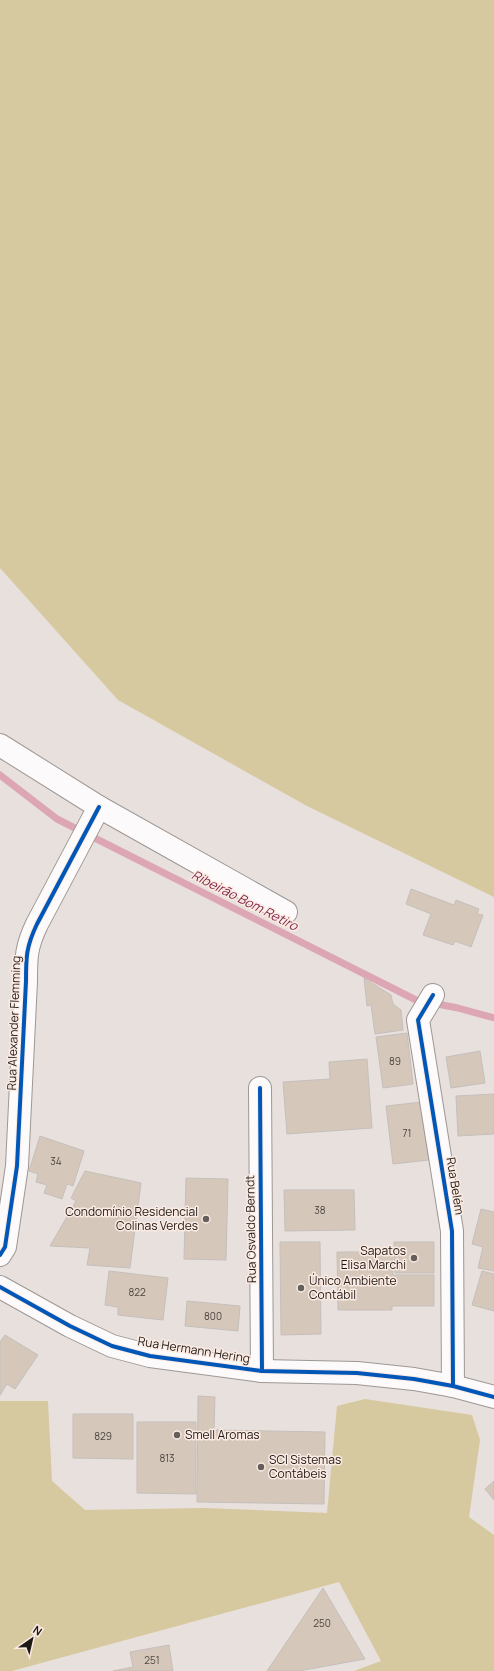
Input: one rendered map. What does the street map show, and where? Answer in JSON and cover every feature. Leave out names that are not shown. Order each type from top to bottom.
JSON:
[{"type":"street","points":[[0,745],[99,808],[286,912]]},
{"type":"street","name":"Rua Alexander Flemming","points":[[0,1254],[5,1247],[18,1166],[26,954],[37,924],[99,808]]},
{"type":"street","name":"Rua Belém","points":[[433,994],[418,1020],[452,1231],[453,1386]]},
{"type":"street","name":"Rua Osvaldo Berndt","points":[[260,1088],[262,1371]]},
{"type":"street","name":"Rua Hermann Hering","points":[[0,1287],[70,1326],[112,1346],[150,1356],[262,1371],[357,1373],[414,1379],[453,1386],[494,1397]]},
{"type":"shaded area","points":[[0,0],[494,0],[494,897],[307,806],[118,700],[0,568]]},
{"type":"shaded area","points":[[365,1399],[472,1415],[480,1440],[469,1517],[494,1535],[494,1671],[354,1671],[381,1661],[339,1582],[12,1671],[0,1671],[0,1401],[48,1401],[52,1481],[85,1510],[204,1508],[327,1513],[337,1406]]},
{"type":"building","points":[[411,889],[454,905],[456,900],[479,909],[477,914],[483,915],[471,947],[455,941],[453,945],[423,935],[431,914],[406,904]]},
{"type":"building","points":[[364,978],[391,995],[393,1004],[401,1010],[403,1030],[375,1034],[371,1005],[367,1006]]},
{"type":"building","points":[[407,1033],[413,1084],[383,1088],[376,1037]]},
{"type":"building","points":[[480,1051],[485,1083],[451,1088],[446,1057]]},
{"type":"building","points":[[367,1059],[372,1128],[287,1134],[283,1082],[330,1079],[329,1062]]},
{"type":"building","points":[[494,1094],[494,1134],[458,1136],[456,1096]]},
{"type":"building","points":[[422,1102],[429,1160],[393,1164],[386,1106]]},
{"type":"building","points":[[40,1136],[84,1151],[73,1186],[67,1184],[62,1199],[44,1193],[47,1185],[36,1182],[38,1174],[29,1171]]},
{"type":"building","points":[[85,1171],[141,1183],[130,1268],[87,1265],[90,1248],[50,1246],[76,1201],[71,1198]]},
{"type":"building","name":"Condomínio Residencial Colinas Verdes","points":[[186,1178],[228,1179],[226,1260],[184,1259]]},
{"type":"building","points":[[284,1190],[354,1190],[355,1230],[285,1231]]},
{"type":"building","points":[[481,1209],[494,1212],[494,1271],[478,1268],[483,1247],[472,1244]]},
{"type":"building","name":"Único Ambiente Contábil","points":[[280,1242],[320,1242],[321,1334],[281,1335]]},
{"type":"building","name":"Sapatos Elisa Marchi","points":[[394,1242],[434,1242],[434,1273],[395,1273]]},
{"type":"building","points":[[337,1252],[393,1252],[393,1275],[434,1275],[434,1306],[392,1306],[392,1310],[338,1310]]},
{"type":"building","points":[[109,1271],[168,1278],[163,1320],[118,1315],[118,1307],[105,1305]]},
{"type":"building","points":[[482,1271],[494,1274],[494,1311],[472,1305]]},
{"type":"building","points":[[187,1301],[240,1306],[238,1331],[185,1326]]},
{"type":"building","points":[[5,1335],[38,1355],[15,1389],[7,1384],[0,1395],[0,1342]]},
{"type":"building","name":"SCI Sistemas Contábeis","points":[[198,1396],[215,1397],[214,1430],[325,1432],[324,1504],[197,1502]]},
{"type":"building","points":[[73,1414],[133,1414],[133,1459],[73,1458]]},
{"type":"building","points":[[137,1422],[196,1422],[196,1494],[137,1493]]},
{"type":"building","points":[[494,1481],[494,1500],[485,1489]]},
{"type":"building","points":[[323,1588],[365,1659],[299,1671],[267,1671]]},
{"type":"building","points":[[169,1645],[173,1671],[113,1671],[133,1667],[130,1652]]},
{"type":"waterway","name":"Ribeirão Bom Retiro","points":[[0,775],[57,819],[416,1000],[458,1008],[494,1018]]},
{"type":"cycle path","points":[[0,1255],[5,1247],[17,1166],[27,952],[33,932],[99,807]]},
{"type":"cycle path","points":[[433,995],[418,1020],[452,1231],[453,1386]]},
{"type":"cycle path","points":[[260,1088],[262,1371]]},
{"type":"cycle path","points":[[0,1287],[70,1326],[112,1346],[150,1356],[262,1371],[357,1373],[414,1379],[453,1386],[494,1397]]},
{"type":"place","name":"Condomínio Residencial Colinas Verdes","points":[[206,1219]]},
{"type":"place","name":"Sapatos Elisa Marchi","points":[[414,1258]]},
{"type":"place","name":"Único Ambiente Contábil","points":[[301,1288]]},
{"type":"place","name":"Smell Aromas","points":[[177,1435]]},
{"type":"place","name":"SCI Sistemas Contábeis","points":[[261,1467]]}]
